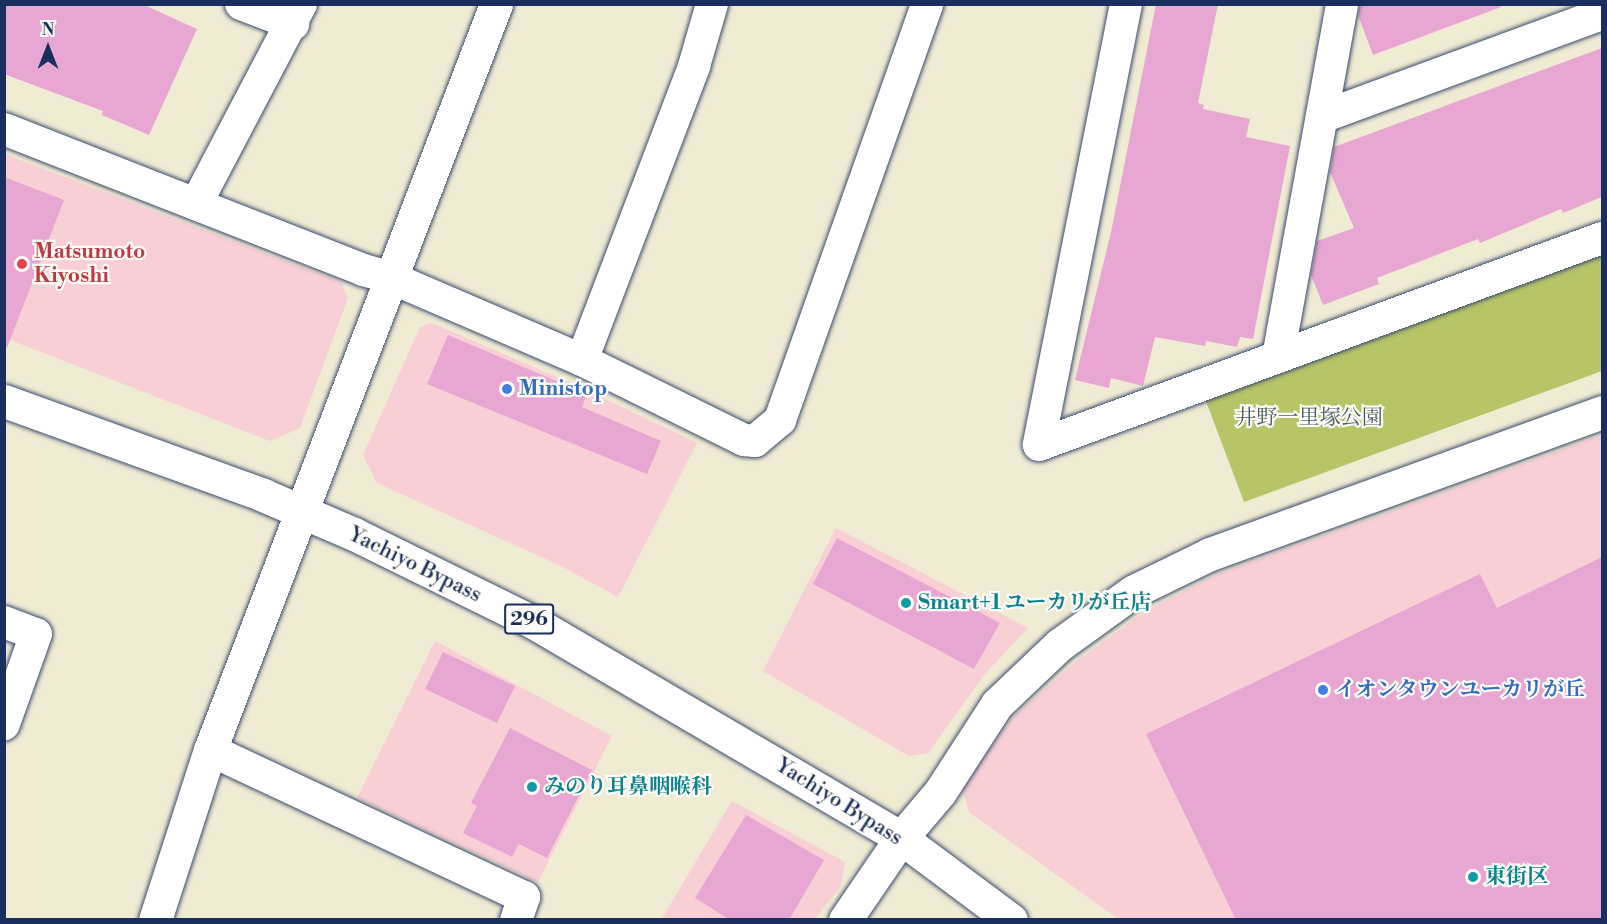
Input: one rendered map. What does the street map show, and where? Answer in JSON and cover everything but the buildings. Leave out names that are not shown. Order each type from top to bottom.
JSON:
[{"type":"main road","points":[[155,920],[210,750],[303,513],[389,277],[495,4]]},
{"type":"main road","name":"Yachiyo Bypass","points":[[4,401],[303,513],[536,622],[900,838],[1011,920]]},
{"type":"main road","points":[[845,920],[900,838],[940,792],[998,704],[1059,645],[1134,591],[1210,554],[1602,412]]},
{"type":"street","points":[[196,204],[297,14],[241,4]]},
{"type":"street","points":[[582,360],[694,66],[712,4]]},
{"type":"street","points":[[4,129],[363,270],[389,277],[582,360],[744,440],[755,441],[773,430],[780,420],[927,4]]},
{"type":"street","points":[[1126,4],[1039,445],[1602,238]]},
{"type":"street","points":[[1278,357],[1342,4]]},
{"type":"street","points":[[1322,117],[1602,14]]},
{"type":"street","points":[[4,622],[36,634],[4,724]]},
{"type":"street","points":[[210,750],[524,897],[516,920]]},
{"type":"shaded area","points":[[4,154],[341,282],[348,298],[300,428],[270,441],[5,338]]},
{"type":"shaded area","points":[[432,323],[589,391],[697,443],[618,597],[561,566],[377,483],[363,455],[420,327]]},
{"type":"shaded area","name":"イオンタウンユーカリが丘","points":[[1602,435],[1602,919],[1118,919],[969,812],[961,785],[1013,717],[1073,664],[1144,612],[1217,574]]},
{"type":"shaded area","points":[[836,528],[1028,628],[985,674],[928,753],[909,756],[763,671]]},
{"type":"shaded area","points":[[435,641],[612,736],[538,882],[357,798]]},
{"type":"shaded area","points":[[732,801],[845,862],[841,886],[815,919],[661,920]]},
{"type":"green space","name":"井野一里塚公園","points":[[1602,252],[1602,371],[1244,502],[1204,396]]},
{"type":"place","name":"Matsumoto Kiyoshi","points":[[22,264]]},
{"type":"place","name":"Ministop","points":[[507,389]]},
{"type":"place","name":"Smart+1 ユーカリが丘店","points":[[906,603]]},
{"type":"place","name":"イオンタウンユーカリが丘","points":[[1323,690]]},
{"type":"place","name":"みのり耳鼻咽喉科","points":[[532,787]]},
{"type":"place","name":"東街区","points":[[1473,877]]}]
